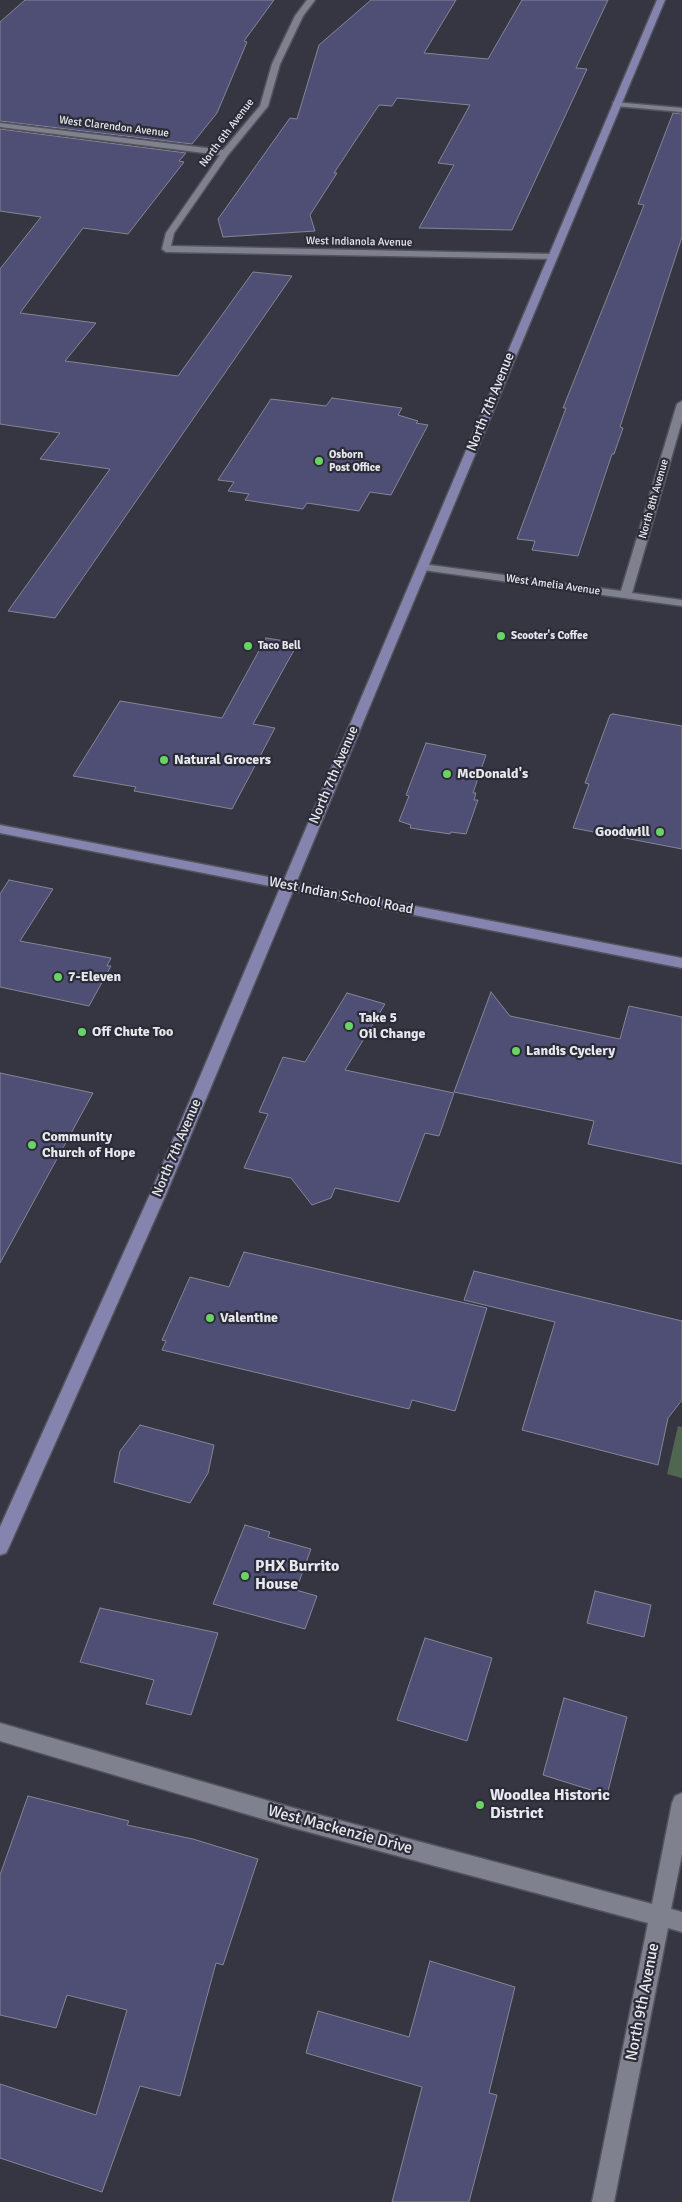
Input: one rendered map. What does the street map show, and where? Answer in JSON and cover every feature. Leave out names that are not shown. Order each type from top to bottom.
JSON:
[{"type":"main road","name":"North 7th Avenue","points":[[0,1547],[158,1192],[661,0]]},
{"type":"main road","name":"West Indian School Road","points":[[0,829],[682,963]]},
{"type":"street","name":"North 6th Avenue","points":[[166,249],[170,233],[225,153],[264,106],[276,64],[299,16],[311,0]]},
{"type":"street","points":[[616,104],[682,110]]},
{"type":"street","name":"West Clarendon Avenue","points":[[0,125],[225,153]]},
{"type":"street","name":"West Indianola Avenue","points":[[166,249],[552,257]]},
{"type":"street","name":"North 8th Avenue","points":[[626,595],[682,404]]},
{"type":"street","points":[[670,444],[682,446]]},
{"type":"street","name":"West Amelia Avenue","points":[[423,567],[682,604]]},
{"type":"street","name":"West Mackenzie Drive","points":[[0,1732],[290,1817],[682,1922]]},
{"type":"street","name":"North 9th Avenue","points":[[603,2202],[682,1803]]},
{"type":"green space","points":[[678,1426],[682,1427],[682,1478],[667,1474]]},
{"type":"building","points":[[25,0],[274,0],[244,41],[247,42],[217,113],[192,144],[0,121],[0,22]]},
{"type":"building","points":[[371,0],[456,0],[424,53],[488,59],[522,0],[608,0],[576,68],[587,69],[512,230],[419,228],[454,165],[438,163],[470,105],[397,98],[392,106],[379,105],[334,173],[337,173],[310,215],[315,231],[223,237],[218,219],[290,118],[297,119],[319,45]]},
{"type":"building","points":[[673,113],[682,114],[682,237],[620,427],[623,428],[614,454],[612,454],[578,556],[532,550],[535,541],[517,539],[566,408],[563,408],[644,205],[638,204]]},
{"type":"building","points":[[0,129],[186,153],[179,161],[184,162],[128,234],[83,228],[20,313],[96,323],[65,361],[178,376],[253,272],[292,276],[55,618],[8,611],[110,469],[40,459],[60,433],[0,424],[0,269],[41,217],[0,211]]},
{"type":"building","name":"Osborn Post Office","points":[[332,398],[402,408],[398,415],[418,421],[416,423],[428,425],[391,495],[370,492],[359,511],[307,503],[303,509],[245,500],[249,494],[228,491],[234,482],[218,480],[271,399],[326,406]]},
{"type":"building","name":"Natural Grocers","points":[[266,638],[298,643],[253,724],[275,728],[232,809],[134,791],[136,787],[73,776],[120,701],[222,718]]},
{"type":"building","points":[[610,715],[682,726],[682,849],[573,828],[589,784],[585,783]]},
{"type":"building","name":"McDonald's","points":[[426,743],[486,755],[473,793],[476,793],[474,800],[478,800],[466,834],[451,832],[450,834],[410,828],[411,825],[399,821],[409,796],[406,795]]},
{"type":"building","points":[[9,880],[53,889],[20,941],[111,958],[107,966],[111,966],[89,1006],[0,987],[0,894]]},
{"type":"building","points":[[491,992],[510,1016],[620,1039],[629,1006],[682,1017],[682,1164],[588,1144],[594,1121],[454,1092]]},
{"type":"building","points":[[347,993],[385,1004],[345,1070],[454,1093],[439,1136],[425,1133],[399,1202],[335,1188],[331,1198],[312,1205],[291,1178],[244,1168],[268,1114],[259,1112],[283,1057],[305,1062]]},
{"type":"building","name":"Community Church of Hope","points":[[0,1073],[93,1093],[0,1263]]},
{"type":"building","points":[[244,1252],[487,1308],[455,1411],[412,1400],[409,1409],[162,1350],[166,1341],[162,1340],[190,1277],[229,1287]]},
{"type":"building","points":[[474,1271],[682,1321],[682,1400],[668,1418],[658,1465],[522,1430],[555,1322],[464,1300]]},
{"type":"building","points":[[140,1425],[214,1445],[208,1473],[190,1503],[114,1482],[120,1451]]},
{"type":"building","points":[[245,1525],[270,1532],[268,1537],[311,1549],[296,1590],[317,1596],[305,1629],[213,1604]]},
{"type":"building","points":[[595,1591],[651,1605],[644,1637],[587,1623]]},
{"type":"building","points":[[100,1608],[218,1633],[191,1715],[146,1704],[154,1680],[80,1662]]},
{"type":"building","points":[[425,1638],[492,1658],[467,1741],[397,1720]]},
{"type":"building","points":[[564,1698],[627,1717],[607,1795],[543,1775]]},
{"type":"building","points":[[28,1796],[129,1821],[127,1825],[193,1839],[258,1859],[223,1965],[216,1963],[180,2096],[140,2086],[102,2192],[0,2158],[0,2084],[96,2115],[127,2010],[67,1995],[56,2028],[0,2015],[0,1875]]},
{"type":"building","points":[[430,1961],[515,1987],[489,2093],[497,2095],[469,2202],[392,2202],[422,2087],[306,2053],[318,2011],[409,2037]]},
{"type":"place","name":"Osborn Post Office","points":[[319,461]]},
{"type":"place","name":"Scooter's Coffee","points":[[501,636]]},
{"type":"place","name":"Taco Bell","points":[[248,646]]},
{"type":"place","name":"Natural Grocers","points":[[164,760]]},
{"type":"place","name":"McDonald's","points":[[447,774]]},
{"type":"place","name":"Goodwill","points":[[660,832]]},
{"type":"place","name":"7-Eleven","points":[[58,977]]},
{"type":"place","name":"Take 5 Oil Change","points":[[349,1026]]},
{"type":"place","name":"Off Chute Too","points":[[82,1032]]},
{"type":"place","name":"Landis Cyclery","points":[[516,1051]]},
{"type":"place","name":"Community Church of Hope","points":[[32,1145]]},
{"type":"place","name":"Valentine","points":[[210,1318]]},
{"type":"place","name":"PHX Burrito House","points":[[245,1576]]},
{"type":"place","name":"Woodlea Historic District","points":[[480,1805]]}]
